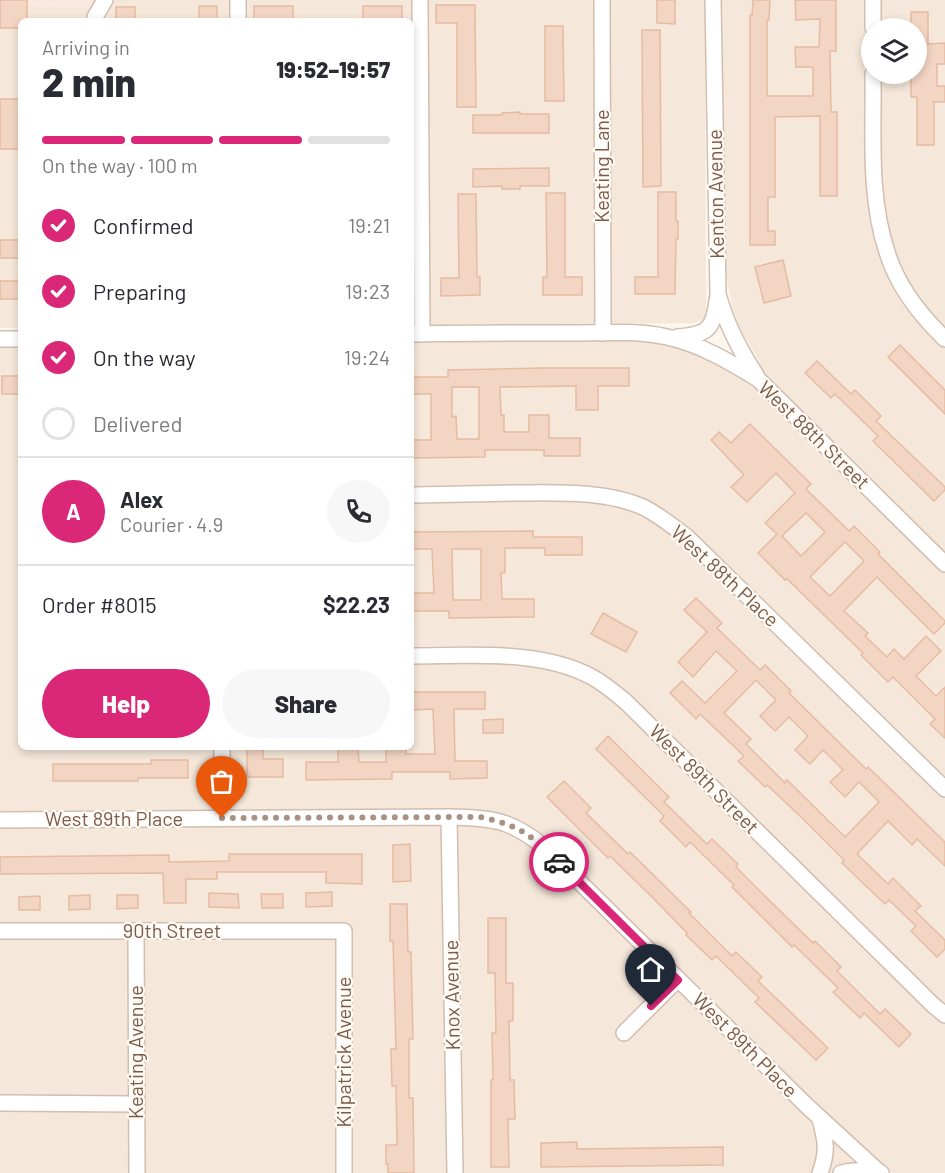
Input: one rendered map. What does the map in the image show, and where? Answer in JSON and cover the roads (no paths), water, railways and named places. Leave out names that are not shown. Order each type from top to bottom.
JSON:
[{"type":"street","points":[[95,18],[105,0]]},
{"type":"street","points":[[238,0],[238,18]]},
{"type":"street","points":[[417,334],[420,0]]},
{"type":"street","name":"Keating Lane","points":[[602,0],[603,333]]},
{"type":"street","name":"Kenton Avenue","points":[[713,0],[718,294],[732,334],[758,379]]},
{"type":"street","points":[[873,0],[873,18]]},
{"type":"street","points":[[873,84],[876,206],[887,253],[895,272],[920,312],[945,339]]},
{"type":"street","points":[[668,337],[693,336],[709,327],[716,311],[718,294]]},
{"type":"street","name":"West 88th Street","points":[[417,334],[647,334],[668,337],[727,360],[758,379],[945,564]]},
{"type":"street","points":[[0,339],[18,339]]},
{"type":"street","name":"West 88th Place","points":[[414,495],[563,493],[619,500],[644,508],[687,537],[945,789]]},
{"type":"street","name":"West 89th Street","points":[[414,656],[520,657],[573,669],[593,677],[626,702],[945,1015]]},
{"type":"street","points":[[222,750],[222,818]]},
{"type":"street","name":"Knox Avenue","points":[[449,817],[455,1173]]},
{"type":"street","name":"West 89th Place","points":[[0,820],[480,817],[516,827],[544,847],[820,1119],[880,1173]]},
{"type":"street","name":"90th Street","points":[[0,931],[344,931]]},
{"type":"street","name":"Keating Avenue","points":[[136,931],[137,1173]]},
{"type":"street","name":"Kilpatrick Avenue","points":[[344,931],[344,1173]]},
{"type":"street","points":[[624,1033],[678,980]]},
{"type":"street","points":[[0,1103],[136,1104]]},
{"type":"street","points":[[820,1119],[825,1139],[825,1158],[820,1173]]},
{"type":"street","points":[[841,1173],[861,1170],[880,1173]]}]
